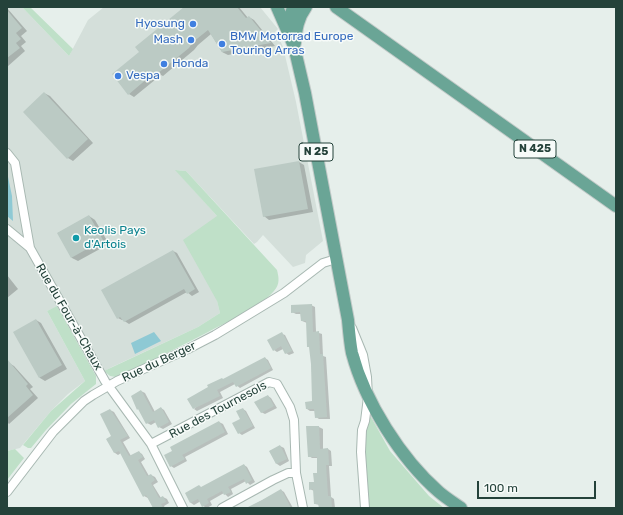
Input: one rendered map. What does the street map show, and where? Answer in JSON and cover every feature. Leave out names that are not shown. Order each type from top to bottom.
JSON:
[{"type":"main road","name":"N 25","points":[[277,7],[289,31],[294,46],[305,93],[348,320],[352,353],[368,397],[396,443],[414,467],[439,492],[461,508]]},
{"type":"main road","name":"N 25","points":[[289,31],[289,22],[293,7]]},
{"type":"main road","name":"N 25","points":[[294,46],[296,29],[300,15],[306,7]]},
{"type":"main road","name":"N 425","points":[[336,7],[616,206]]},
{"type":"street","name":"Rue du Four-à-Chaux","points":[[7,153],[15,163],[30,248],[105,380],[151,444],[183,508]]},
{"type":"street","name":"Rue du Four-à-Chaux","points":[[7,229],[30,248]]},
{"type":"street","name":"Rue du Berger","points":[[7,492],[57,428],[84,401],[109,385],[215,335],[284,293],[323,263],[336,259]]},
{"type":"street","name":"Rue des Tournesols","points":[[151,444],[269,382],[277,384],[290,407],[294,420],[296,473],[303,508]]},
{"type":"street","points":[[365,508],[361,452],[362,430],[365,421],[368,397]]},
{"type":"street","points":[[365,421],[371,417],[380,418]]},
{"type":"street","points":[[222,508],[273,480],[288,473],[296,473]]},
{"type":"shaded area","points":[[7,7],[22,7],[69,56],[88,20],[104,7],[260,7],[278,29],[273,34],[280,40],[283,47],[296,102],[323,241],[306,255],[305,263],[293,267],[263,235],[254,244],[186,171],[176,170],[217,216],[217,301],[220,313],[198,327],[96,376],[58,306],[47,311],[85,381],[68,394],[51,411],[20,448],[7,451]]},
{"type":"green space","points":[[22,7],[30,7],[73,49],[69,56]]},
{"type":"green space","points":[[175,170],[186,171],[277,270],[279,278],[278,283],[274,291],[268,297],[244,313],[140,366],[116,377],[110,376],[104,371],[198,327],[220,313],[217,301],[183,240],[217,216]]},
{"type":"green space","points":[[57,306],[96,376],[96,384],[71,404],[31,448],[28,448],[23,445],[51,411],[85,381],[47,311]]},
{"type":"green space","points":[[371,417],[390,451],[429,496],[444,508],[365,508],[365,421]]},
{"type":"green space","points":[[15,449],[24,458],[7,480],[7,451]]},
{"type":"water","points":[[7,172],[12,196],[13,221],[7,216]]},
{"type":"water","points":[[154,332],[161,341],[135,354],[131,343]]},
{"type":"building","points":[[184,7],[237,7],[246,18],[249,16],[271,43],[222,52],[208,30],[193,42],[189,48],[157,74],[155,72],[128,95],[112,74],[139,52],[135,47]]},
{"type":"building","points":[[7,10],[22,28],[16,33],[21,39],[16,43],[20,48],[7,58]]},
{"type":"building","points":[[44,92],[88,139],[67,159],[23,112]]},
{"type":"building","points":[[299,161],[308,209],[263,217],[254,169]]},
{"type":"building","name":"Keolis Pays d'Artois","points":[[89,215],[103,240],[71,258],[57,233]]},
{"type":"building","points":[[173,250],[195,289],[187,294],[184,289],[124,322],[120,317],[117,319],[101,290]]},
{"type":"building","points":[[312,304],[313,332],[319,331],[320,354],[323,354],[327,417],[315,418],[314,409],[306,409],[305,402],[312,401],[311,364],[309,347],[307,347],[306,321],[301,321],[300,312],[291,313],[291,305]]},
{"type":"building","points":[[36,319],[62,365],[39,378],[13,332]]},
{"type":"building","points":[[282,332],[292,351],[285,354],[281,346],[273,351],[267,340]]},
{"type":"building","points":[[265,357],[271,368],[236,387],[233,382],[217,390],[220,396],[193,409],[187,399],[208,387],[207,385],[222,378],[223,379]]},
{"type":"building","points":[[7,359],[28,384],[26,386],[33,395],[7,418]]},
{"type":"building","points":[[141,390],[153,412],[161,407],[169,422],[158,428],[154,420],[146,424],[138,409],[137,410],[131,396]]},
{"type":"building","points":[[268,395],[274,406],[261,413],[254,402]]},
{"type":"building","points":[[243,408],[253,426],[238,434],[232,423],[240,419],[236,411]]},
{"type":"building","points":[[110,409],[128,436],[120,440],[129,456],[139,451],[143,457],[138,460],[147,476],[151,474],[155,480],[151,483],[159,498],[163,496],[166,502],[161,504],[163,508],[153,508],[146,495],[143,497],[119,451],[114,453],[106,439],[111,436],[100,414]]},
{"type":"building","points":[[219,421],[225,432],[182,455],[185,459],[170,467],[164,455],[172,451],[170,447]]},
{"type":"building","points":[[306,426],[319,426],[320,449],[328,448],[329,465],[326,465],[328,496],[331,496],[332,508],[319,508],[318,504],[314,504],[313,489],[309,490],[309,482],[314,482],[313,473],[317,473],[317,457],[308,457]]},
{"type":"building","points":[[280,445],[287,459],[276,464],[269,451]]},
{"type":"building","points":[[244,464],[252,480],[246,484],[244,479],[228,487],[231,492],[224,495],[222,491],[207,499],[209,503],[202,507],[198,499],[190,503],[185,493],[199,485],[201,487]]},
{"type":"building","points":[[281,489],[291,508],[246,508],[262,500]]},
{"type":"place","name":"Hyosung","points":[[193,24]]},
{"type":"place","name":"Mash","points":[[191,40]]},
{"type":"place","name":"BMW Motorrad Europe Touring Arras","points":[[222,44]]},
{"type":"place","name":"Honda","points":[[164,64]]},
{"type":"place","name":"Vespa","points":[[118,76]]},
{"type":"place","name":"Keolis Pays d'Artois","points":[[76,238]]}]
